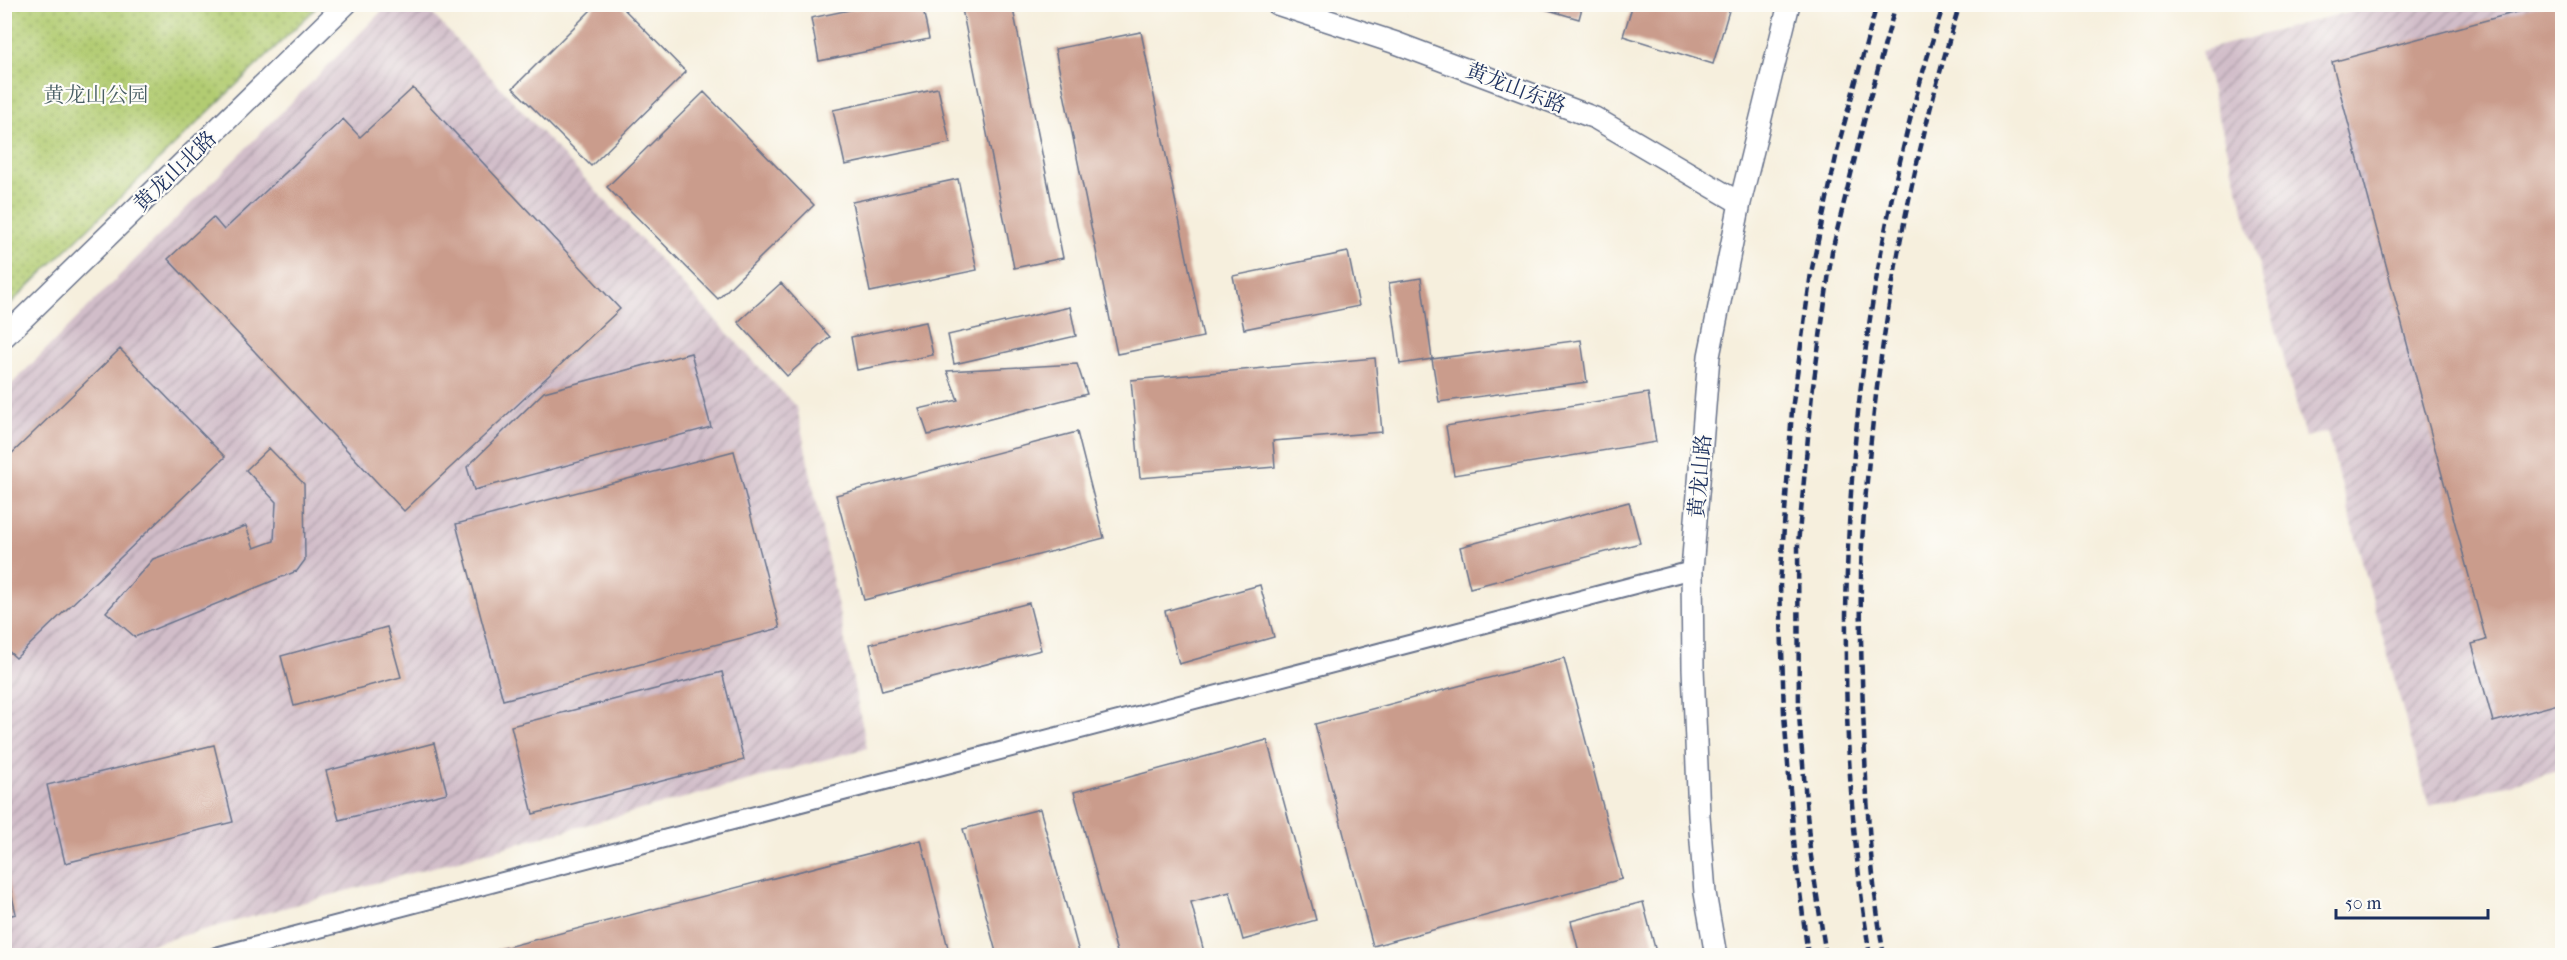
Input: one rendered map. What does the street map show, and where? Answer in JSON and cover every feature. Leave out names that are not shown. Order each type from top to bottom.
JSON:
[{"type":"street","name":"黄龙山北路","points":[[4,337],[346,4]]},
{"type":"street","name":"黄龙山东路","points":[[1277,4],[1396,43],[1595,118],[1740,203]]},
{"type":"street","name":"黄龙山路","points":[[1716,956],[1705,893],[1699,816],[1692,570],[1709,356],[1740,203],[1789,4]]},
{"type":"street","points":[[216,956],[1692,570]]},
{"type":"shaded area","points":[[388,5],[424,5],[797,408],[867,748],[112,955],[5,956],[5,391]]},
{"type":"shaded area","points":[[2373,5],[2562,5],[2562,769],[2429,806],[2327,432],[2305,437],[2201,51]]},
{"type":"green space","name":"黄龙山公园","points":[[5,4],[319,4],[319,5],[5,309]]},
{"type":"building","points":[[597,4],[619,4],[686,72],[591,166],[513,88]]},
{"type":"building","points":[[878,4],[922,4],[929,39],[819,61],[811,18]]},
{"type":"building","points":[[961,4],[1012,4],[1063,258],[1014,268]]},
{"type":"building","points":[[1528,4],[1583,4],[1579,19]]},
{"type":"building","points":[[1633,4],[1731,4],[1713,64],[1623,36]]},
{"type":"building","points":[[2546,4],[2562,4],[2562,703],[2493,722],[2472,644],[2486,640],[2332,62]]},
{"type":"building","points":[[1141,32],[1203,337],[1117,354],[1055,49]]},
{"type":"building","points":[[413,88],[620,309],[404,511],[168,259],[213,217],[224,230],[343,119],[360,137]]},
{"type":"building","points":[[938,88],[950,143],[845,165],[833,110]]},
{"type":"building","points":[[704,92],[814,205],[718,299],[607,187]]},
{"type":"building","points":[[958,179],[977,270],[870,292],[852,202]]},
{"type":"building","points":[[1348,252],[1359,306],[1244,329],[1233,276]]},
{"type":"building","points":[[1421,278],[1432,359],[1400,364],[1389,283]]},
{"type":"building","points":[[781,283],[830,337],[787,376],[738,322]]},
{"type":"building","points":[[1070,307],[1076,336],[954,364],[948,335]]},
{"type":"building","points":[[926,322],[933,355],[857,370],[851,337]]},
{"type":"building","points":[[1581,340],[1587,382],[1439,402],[1432,359]]},
{"type":"building","points":[[120,349],[225,457],[16,658],[4,647],[4,461]]},
{"type":"building","points":[[691,353],[711,427],[474,490],[467,467],[544,392]]},
{"type":"building","points":[[1375,358],[1382,432],[1273,441],[1275,467],[1140,478],[1131,380]]},
{"type":"building","points":[[1077,364],[1087,394],[928,435],[919,409],[958,400],[947,371]]},
{"type":"building","points":[[1648,393],[1656,442],[1454,475],[1446,426]]},
{"type":"building","points":[[1077,432],[1104,538],[864,600],[836,495]]},
{"type":"building","points":[[269,448],[304,484],[305,560],[297,571],[135,637],[106,612],[153,559],[246,526],[254,548],[274,541],[276,502],[246,470]]},
{"type":"building","points":[[734,451],[780,628],[503,700],[456,524]]},
{"type":"building","points":[[1629,502],[1640,543],[1470,588],[1460,547]]},
{"type":"building","points":[[1260,585],[1274,637],[1179,664],[1165,611]]},
{"type":"building","points":[[1029,603],[1041,650],[882,691],[870,644]]},
{"type":"building","points":[[387,627],[401,677],[294,706],[281,656]]},
{"type":"building","points":[[1564,658],[1622,879],[1373,946],[1315,724]]},
{"type":"building","points":[[722,672],[744,760],[533,814],[511,726]]},
{"type":"building","points":[[1267,740],[1316,920],[1243,940],[1230,892],[1191,902],[1204,952],[1192,956],[1118,956],[1074,792]]},
{"type":"building","points":[[434,743],[447,793],[339,820],[326,771]]},
{"type":"building","points":[[214,745],[233,822],[65,863],[47,785]]},
{"type":"building","points":[[1040,809],[1080,956],[997,956],[963,829]]},
{"type":"building","points":[[921,840],[950,956],[476,956],[476,955]]},
{"type":"building","points":[[4,860],[16,914],[4,917]]},
{"type":"building","points":[[1643,902],[1657,956],[1580,956],[1571,921]]},
{"type":"railway","points":[[1808,956],[1795,852],[1784,714],[1780,585],[1792,410],[1811,273],[1839,143],[1877,4]]},
{"type":"railway","points":[[1826,956],[1810,850],[1799,715],[1798,544],[1812,394],[1832,251],[1896,4]]},
{"type":"railway","points":[[1870,956],[1855,840],[1847,720],[1846,598],[1852,476],[1865,353],[1885,233],[1911,116],[1944,4]]},
{"type":"railway","points":[[1884,956],[1873,873],[1865,762],[1861,618],[1864,514],[1876,392],[1893,280],[1929,113],[1960,4]]}]
